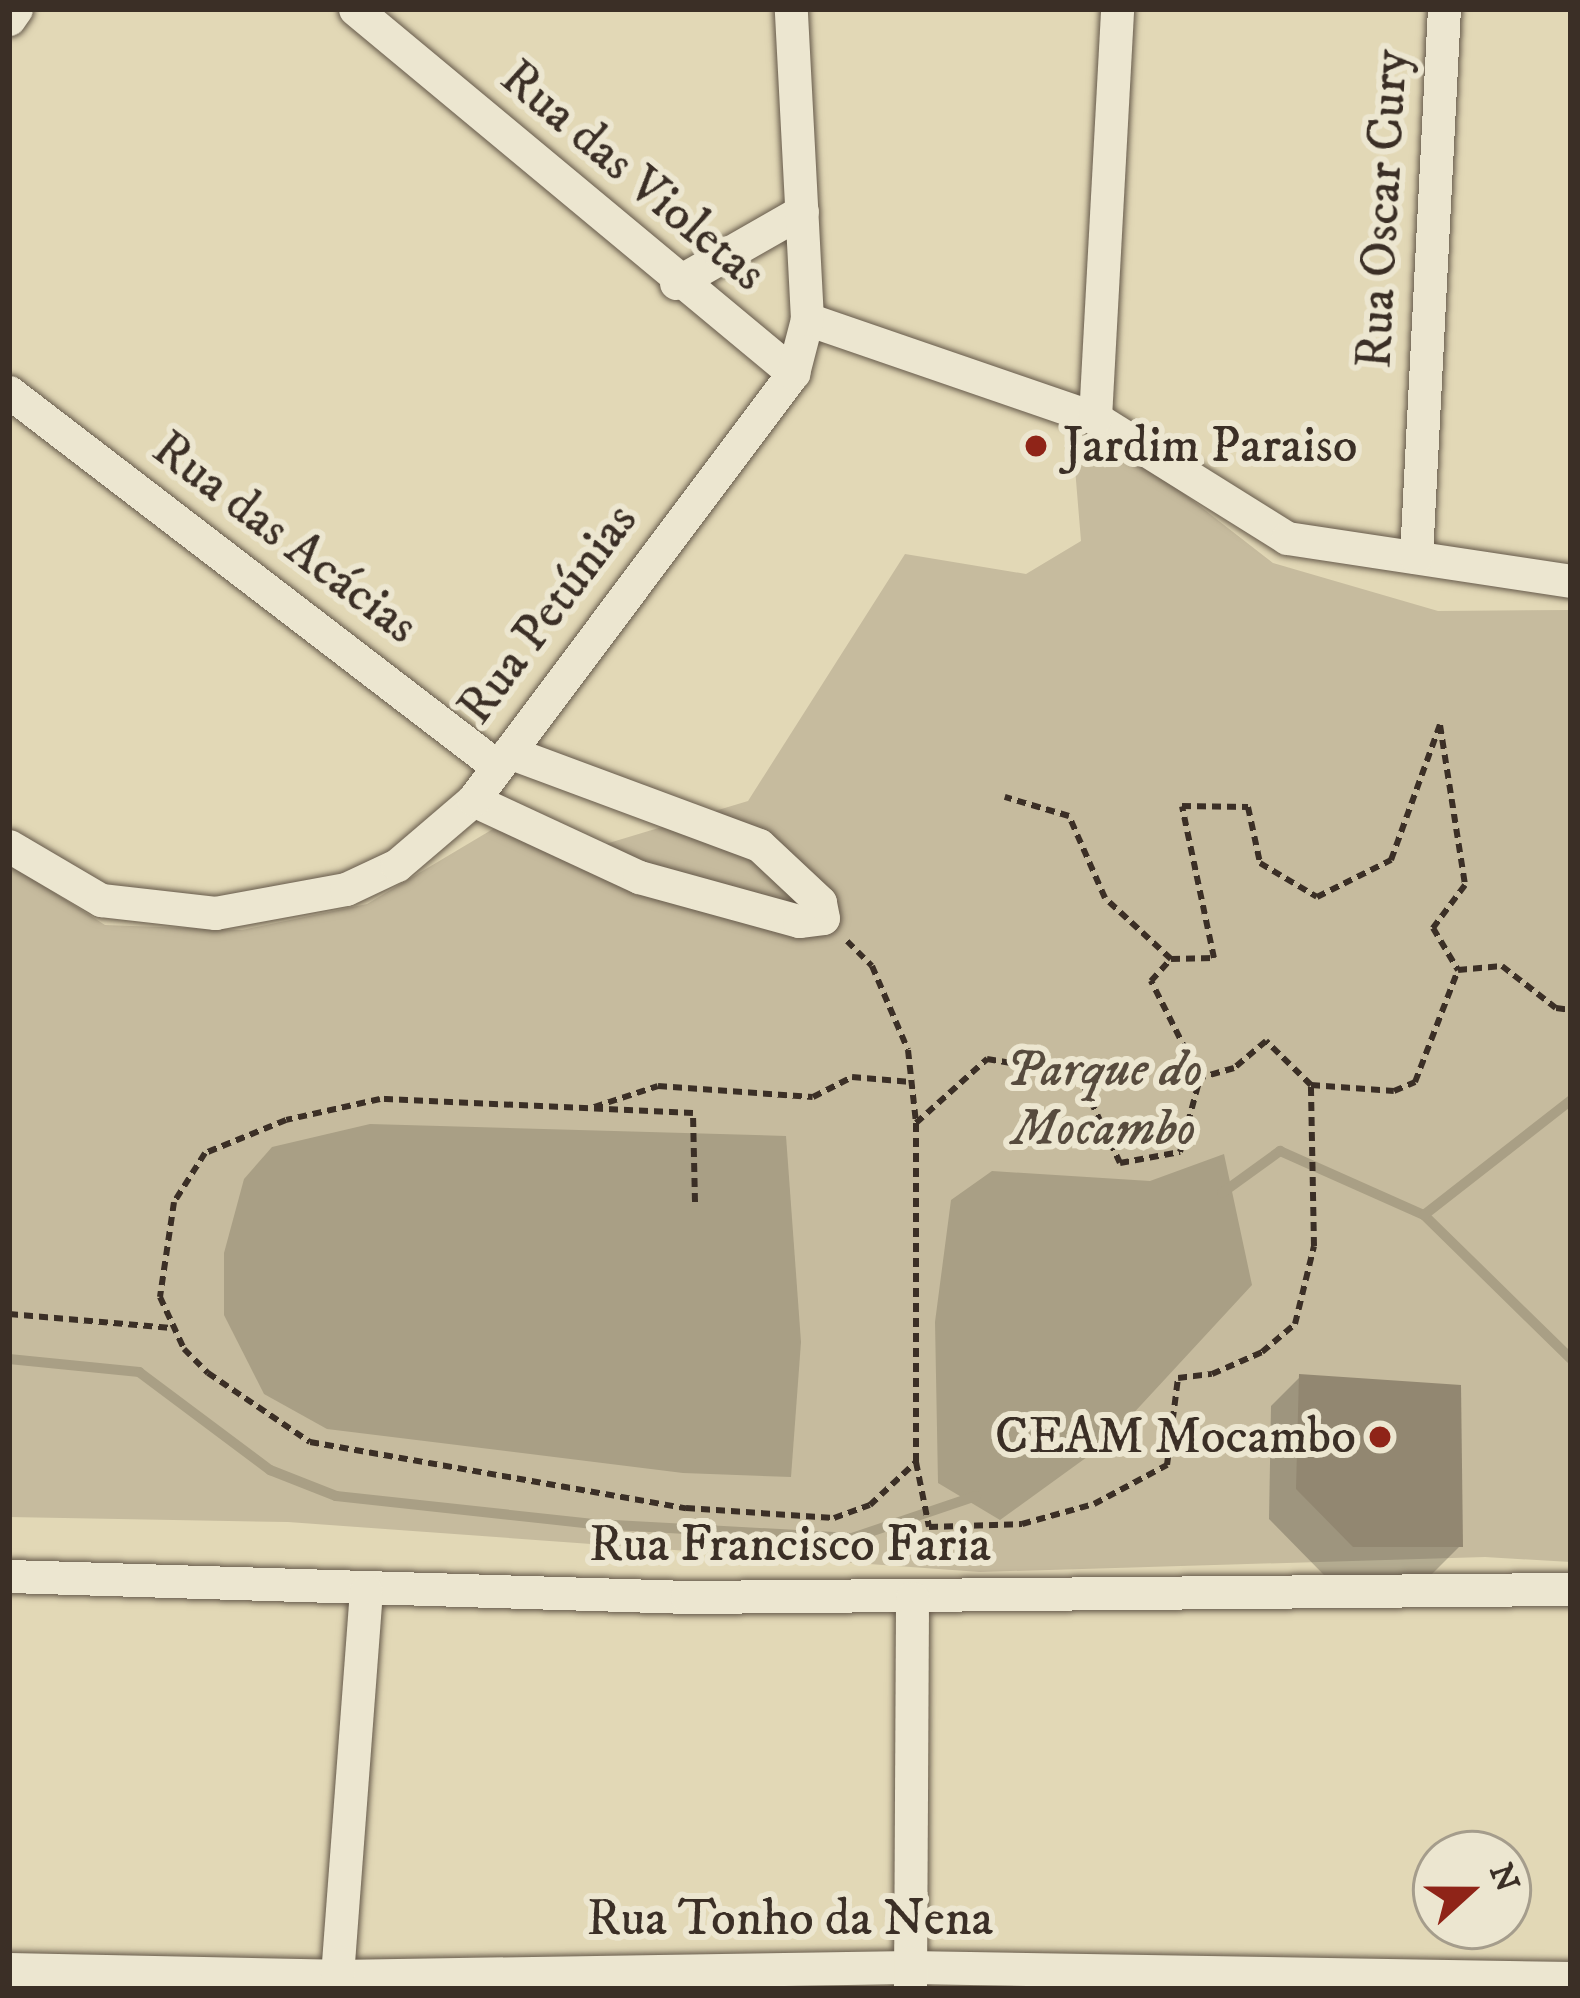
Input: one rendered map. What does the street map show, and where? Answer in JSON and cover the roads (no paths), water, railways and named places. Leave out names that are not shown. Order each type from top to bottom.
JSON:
[{"type":"street","points":[[9,19],[16,9]]},
{"type":"street","name":"Rua das Violetas","points":[[355,9],[676,283],[793,373]]},
{"type":"street","name":"Rua Petúnias","points":[[9,846],[101,900],[215,913],[346,889],[397,865],[473,800],[793,373],[807,320],[791,9]]},
{"type":"street","points":[[1095,418],[1118,9]]},
{"type":"street","name":"Rua Oscar Cury","points":[[1416,557],[1444,9]]},
{"type":"street","points":[[676,283],[802,211]]},
{"type":"street","points":[[807,320],[1095,418],[1287,538],[1571,581]]},
{"type":"street","name":"Rua das Acácias","points":[[9,392],[503,759],[760,845],[820,902],[823,918],[799,921],[639,877],[473,800]]},
{"type":"street","name":"Rua Francisco Faria","points":[[9,1576],[366,1592],[913,1598],[1571,1589]]},
{"type":"street","points":[[336,1982],[366,1592]]},
{"type":"street","points":[[910,1978],[913,1598]]},
{"type":"street","name":"Rua Tonho da Nena","points":[[9,1969],[336,1982],[1571,1978]]},
{"type":"waterway","points":[[1424,1215],[1571,1100]]},
{"type":"waterway","points":[[1222,1193],[1280,1151],[1424,1215],[1571,1359]]},
{"type":"waterway","points":[[9,1359],[139,1372],[270,1470],[336,1496],[595,1524],[852,1538],[976,1496]]},
{"type":"place","name":"Jardim Paraiso","points":[[1036,446]]},
{"type":"place","name":"CEAM Mocambo","points":[[1380,1437]]},
{"type":"park label","name":"Parque do Mocambo","points":[[1104,1100]]}]
